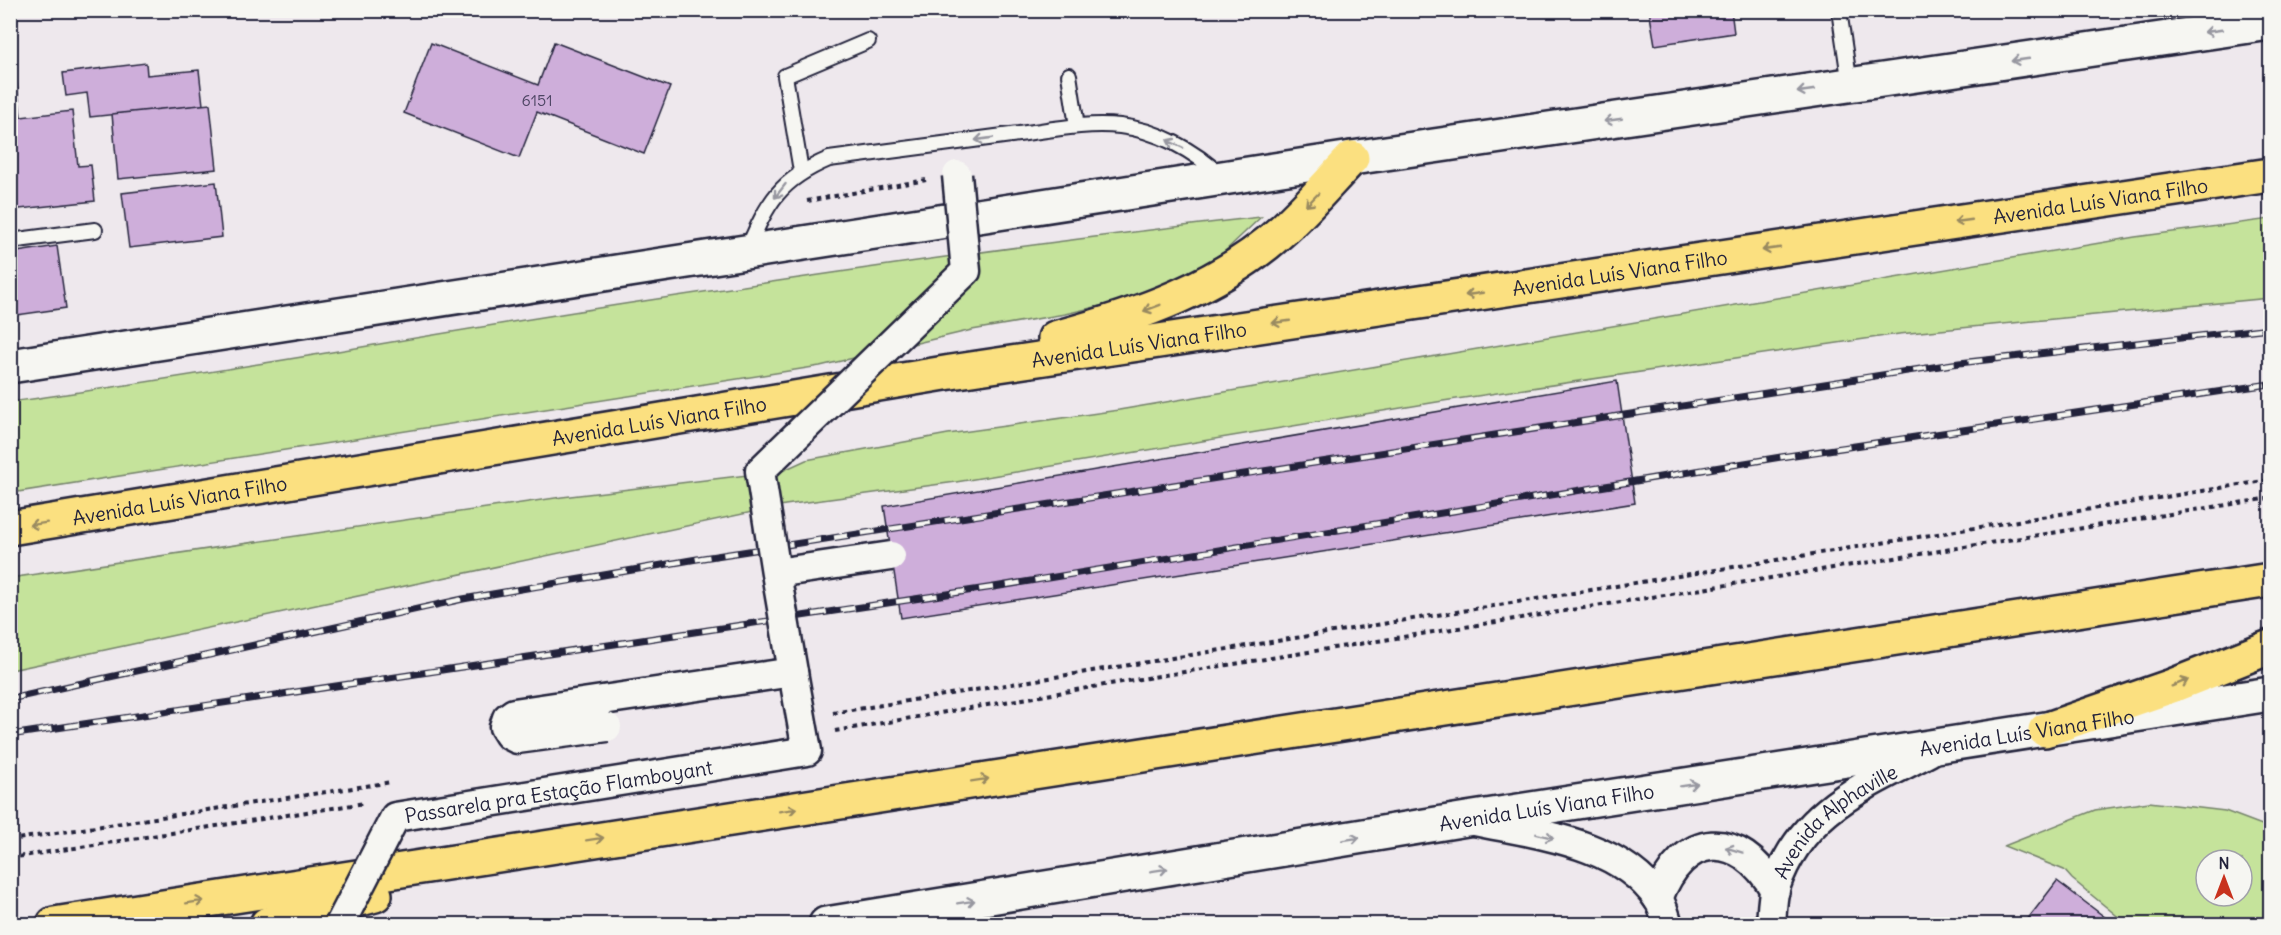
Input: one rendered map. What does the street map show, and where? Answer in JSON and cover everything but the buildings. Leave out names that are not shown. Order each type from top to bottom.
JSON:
[{"type":"highway","points":[[951,372],[1027,345],[1112,322],[1154,307],[1202,285],[1240,264],[1285,228],[1352,158]]},
{"type":"highway","name":"Avenida Luís Viana Filho","points":[[10,528],[951,372],[2271,175]]},
{"type":"highway","points":[[54,924],[2271,580]]},
{"type":"highway","points":[[2045,730],[2172,686],[2271,647]]},
{"type":"highway","points":[[267,924],[548,847]]},
{"type":"main road","points":[[10,366],[1223,177],[2271,23]]},
{"type":"main road","name":"Avenida Luís Viana Filho","points":[[826,924],[886,919],[1467,819],[2271,694]]},
{"type":"street","points":[[816,742],[793,672],[760,471],[966,271],[957,175]]},
{"type":"street","points":[[776,573],[891,556]]},
{"type":"street","points":[[607,727],[518,739],[509,735],[504,727],[507,718],[514,713],[793,672]]},
{"type":"street","name":"Passarela pra Estação Flamboyant","points":[[340,924],[395,817],[816,742]]},
{"type":"street","name":"Avenida Alphaville","points":[[1771,924],[1775,890],[1792,850],[1812,823],[1846,795],[1939,746]]},
{"type":"street","points":[[1467,819],[1589,848],[1629,869],[1663,912]]},
{"type":"street","points":[[1663,912],[1667,876],[1677,862],[1697,849],[1721,846],[1743,852],[1762,868],[1775,890]]},
{"type":"lane","points":[[1839,10],[1850,85]]},
{"type":"lane","points":[[801,171],[785,76],[868,41]]},
{"type":"lane","points":[[1069,75],[1077,126]]},
{"type":"lane","points":[[747,252],[769,206],[784,186],[801,171],[829,159],[1077,126],[1121,126],[1155,135],[1205,160],[1223,177]]},
{"type":"lane","points":[[10,241],[95,230]]},
{"type":"path","points":[[803,201],[899,185]]},
{"type":"path","points":[[822,715],[2271,480]]},
{"type":"path","points":[[816,742],[1134,680],[2271,498]]},
{"type":"path","points":[[10,840],[401,781]]},
{"type":"path","points":[[10,858],[377,801]]},
{"type":"green space","points":[[1261,217],[1224,252],[1156,293],[1065,314],[972,330],[820,366],[11,493],[10,402],[721,289]]},
{"type":"green space","points":[[2270,219],[2270,298],[1899,334],[1443,401],[956,482],[785,505],[11,670],[10,578],[562,497],[782,471],[806,460],[948,434],[1119,410],[2135,237]]},
{"type":"green space","points":[[2149,802],[2225,811],[2270,828],[2270,924],[2127,924],[2064,870],[2004,846],[2095,810]]},
{"type":"railway","points":[[10,699],[463,599],[703,558],[1959,363],[2270,328]]},
{"type":"railway","points":[[10,735],[994,587],[1781,457],[2270,384]]}]
